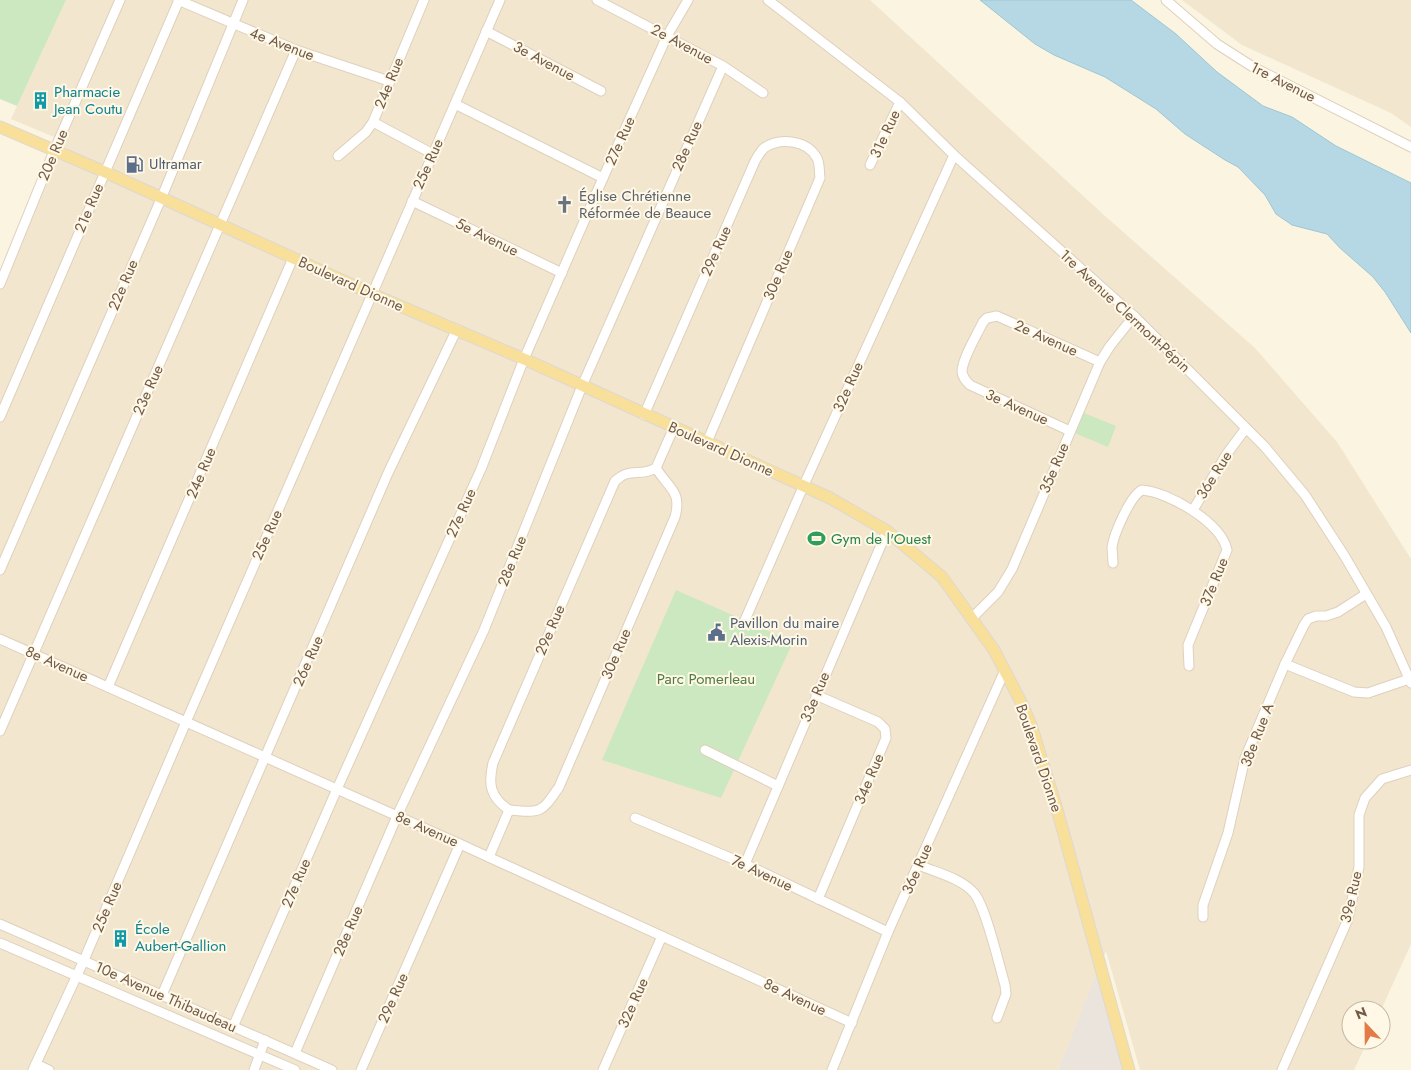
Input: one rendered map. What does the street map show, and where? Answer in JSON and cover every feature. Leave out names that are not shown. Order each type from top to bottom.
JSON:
[{"type":"main road","name":"Boulevard Dionne","points":[[0,127],[105,172],[372,294],[457,329],[707,442],[847,507],[887,531],[942,577],[972,618],[1005,670],[1031,725],[1058,813],[1129,1070]]},
{"type":"street","name":"20e Rue","points":[[0,284],[54,151],[120,0]]},
{"type":"street","name":"4e Avenue","points":[[179,0],[296,50],[389,81]]},
{"type":"street","name":"21e Rue","points":[[0,417],[179,0]]},
{"type":"street","name":"22e Rue","points":[[0,570],[161,199],[243,0]]},
{"type":"street","name":"25e Rue","points":[[34,1067],[84,960],[500,0]]},
{"type":"street","name":"2e Avenue","points":[[597,0],[723,66],[763,93]]},
{"type":"street","name":"27e Rue","points":[[233,1027],[336,789],[481,470],[524,359],[603,178],[666,36],[688,0]]},
{"type":"street","name":"1re Avenue Clermont-Pépin","points":[[768,0],[900,102],[954,155],[1134,316],[1270,453],[1305,495],[1366,594],[1386,627],[1410,681]]},
{"type":"street","name":"1re Avenue","points":[[1166,0],[1182,16],[1217,44],[1253,67],[1411,148]]},
{"type":"street","name":"24e Rue","points":[[338,156],[366,132],[373,122],[420,1]]},
{"type":"street","name":"3e Avenue","points":[[486,31],[601,91]]},
{"type":"street","name":"23e Rue","points":[[0,731],[296,50]]},
{"type":"street","name":"28e Rue","points":[[295,1053],[397,816],[484,630],[582,386],[723,66]]},
{"type":"street","name":"31e Rue","points":[[870,165],[900,102]]},
{"type":"street","points":[[455,104],[603,178]]},
{"type":"street","points":[[373,122],[433,154]]},
{"type":"street","name":"29e Rue","points":[[644,414],[759,154],[773,144],[797,142]]},
{"type":"street","name":"30e Rue","points":[[707,442],[820,178],[817,159],[812,152],[797,142]]},
{"type":"street","name":"32e Rue","points":[[745,620],[803,487],[954,155]]},
{"type":"street","name":"5e Avenue","points":[[412,201],[562,273]]},
{"type":"street","name":"24e Rue","points":[[108,687],[293,258]]},
{"type":"street","name":"35e Rue","points":[[972,618],[998,592],[1012,569],[1100,362],[1134,316]]},
{"type":"street","name":"2e Avenue","points":[[965,381],[962,371],[965,359],[983,322],[992,317],[1002,318],[1100,362]]},
{"type":"street","name":"26e Rue","points":[[162,995],[388,473],[457,329]]},
{"type":"street","name":"3e Avenue","points":[[965,381],[976,389],[1070,431]]},
{"type":"street","points":[[656,468],[674,427]]},
{"type":"street","name":"36e Rue","points":[[1113,563],[1112,547],[1115,538],[1130,501],[1138,492],[1142,490],[1153,491],[1192,510],[1226,454],[1246,428]]},
{"type":"street","name":"29e Rue","points":[[509,810],[500,804],[492,792],[490,777],[493,762],[615,481],[625,474],[650,472],[656,468]]},
{"type":"street","name":"30e Rue","points":[[509,810],[530,812],[544,808],[563,778],[675,517],[678,503],[675,493],[656,468]]},
{"type":"street","name":"37e Rue","points":[[1189,666],[1188,645],[1227,550],[1220,534],[1192,510]]},
{"type":"street","name":"33e Rue","points":[[746,864],[887,531]]},
{"type":"street","name":"38e Rue A","points":[[1203,917],[1203,905],[1228,833],[1245,758],[1285,664],[1304,625],[1308,619],[1338,612],[1366,594]]},
{"type":"street","name":"8e Avenue","points":[[0,639],[489,857],[852,1023]]},
{"type":"street","points":[[1285,664],[1361,694],[1410,681]]},
{"type":"street","name":"36e Rue","points":[[832,1070],[888,932],[1005,670]]},
{"type":"street","name":"34e Rue","points":[[816,695],[878,722],[885,729],[886,738],[818,899]]},
{"type":"street","points":[[705,750],[778,786]]},
{"type":"street","name":"39e Rue","points":[[1282,1070],[1348,919],[1359,867],[1359,815],[1365,798],[1382,780],[1411,770]]},
{"type":"street","points":[[489,857],[509,810]]},
{"type":"street","name":"7e Avenue","points":[[635,818],[746,864],[888,932]]},
{"type":"street","name":"29e Rue","points":[[361,1070],[460,844]]},
{"type":"street","points":[[919,865],[964,885],[975,894],[982,907],[1005,985],[1006,994],[997,1018]]},
{"type":"street","name":"10e Avenue Thibaudeau","points":[[0,924],[332,1070]]},
{"type":"street","name":"32e Rue","points":[[603,1070],[662,936]]},
{"type":"street","name":"10e Avenue Thibaudeau","points":[[0,943],[295,1070]]},
{"type":"street","points":[[254,1070],[265,1040]]},
{"type":"street","points":[[34,1067],[49,1070]]},
{"type":"shaded area","points":[[66,0],[870,0],[1105,216],[1255,348],[1337,442],[1411,559],[1411,944],[1386,1000],[1341,1000],[1341,1050],[1363,1050],[1354,1070],[1140,1070],[1106,951],[1058,1070],[0,1070],[0,284],[59,139],[11,119]]},
{"type":"shaded area","points":[[1182,0],[1411,0],[1411,127],[1391,113],[1242,45]]},
{"type":"shaded area","points":[[1100,965],[1129,1070],[1058,1070]]},
{"type":"green space","points":[[0,0],[66,0],[17,106],[0,99]]},
{"type":"green space","points":[[1079,411],[1116,426],[1108,447],[1070,431]]},
{"type":"green space","name":"Parc Pomerleau","points":[[676,590],[793,642],[721,798],[602,760]]},
{"type":"water","points":[[980,0],[1131,0],[1176,34],[1217,72],[1263,106],[1292,117],[1336,146],[1411,183],[1411,333],[1385,292],[1373,277],[1327,234],[1292,225],[1276,214],[1265,195],[1238,167],[1185,134],[1156,109],[1105,77],[1054,55],[1035,44]]},
{"type":"place","name":"Pharmacie Jean Coutu","points":[[40,101]]},
{"type":"place","name":"Ultramar","points":[[135,164]]},
{"type":"place","name":"Église Chrétienne Réformée de Beauce","points":[[565,205]]},
{"type":"place","name":"Gym de l'Ouest","points":[[817,539]]},
{"type":"place","name":"Pavillon du maire Alexis-Morin","points":[[716,632]]},
{"type":"place","name":"École Aubert-Gallion","points":[[121,938]]}]
